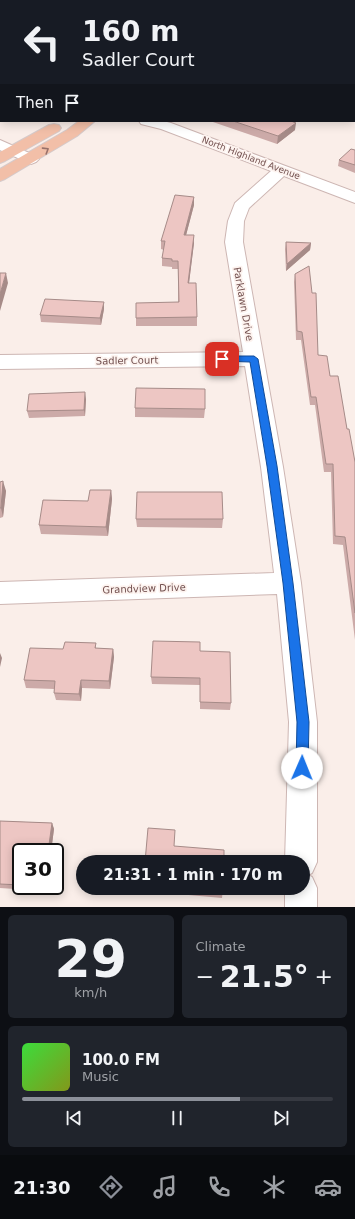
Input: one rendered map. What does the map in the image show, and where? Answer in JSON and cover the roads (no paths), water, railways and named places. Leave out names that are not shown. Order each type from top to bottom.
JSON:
[{"type":"main road","points":[[0,158],[61,122]]},
{"type":"main road","points":[[0,176],[31,159],[87,122]]},
{"type":"street","name":"North Highland Avenue","points":[[150,122],[166,126],[355,198]]},
{"type":"street","points":[[0,144],[31,159]]},
{"type":"street","name":"Parklawn Drive","points":[[282,170],[241,206],[236,221],[234,242],[272,466],[288,583],[303,722],[301,855]]},
{"type":"street","name":"Sadler Court","points":[[0,362],[254,359]]},
{"type":"street","name":"Grandview Drive","points":[[0,593],[288,583]]},
{"type":"street","points":[[301,895],[301,907]]}]
